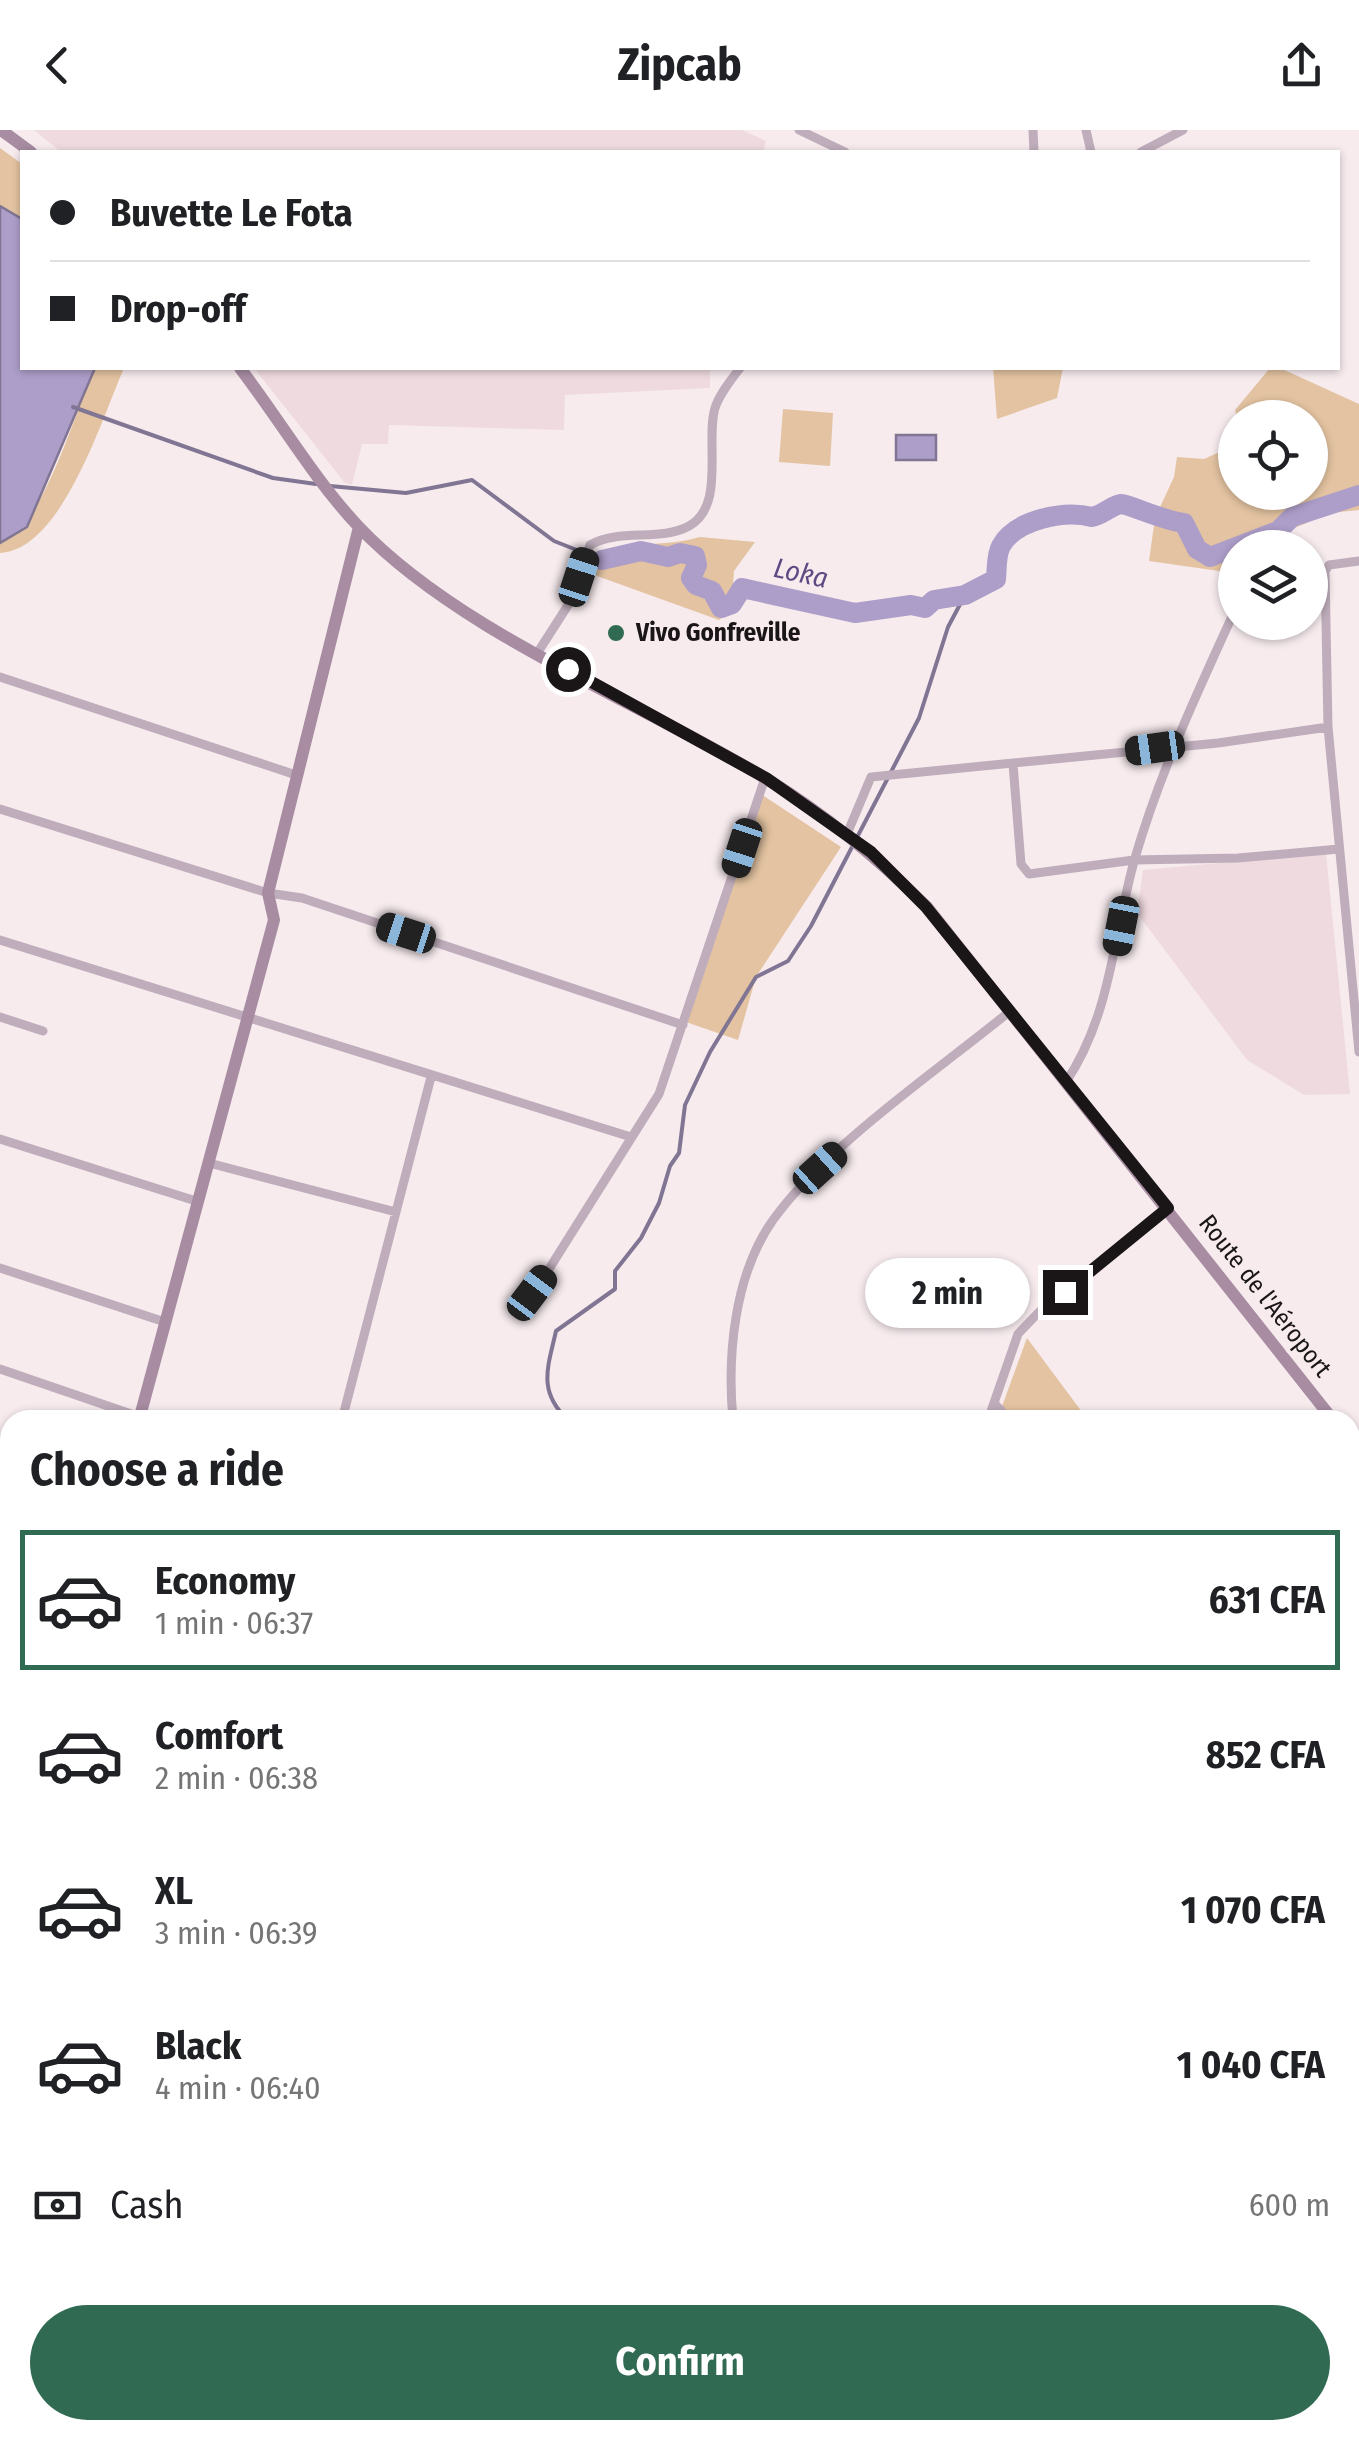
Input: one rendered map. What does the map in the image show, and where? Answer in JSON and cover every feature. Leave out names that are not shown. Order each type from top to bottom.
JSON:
[{"type":"main road","points":[[1,130],[28,150]]},
{"type":"main road","name":"Route de l'Aéroport","points":[[241,370],[358,527],[453,602],[766,778],[847,834],[926,907],[1325,1410]]},
{"type":"main road","points":[[142,1410],[244,1017],[274,920],[268,893],[358,527]]},
{"type":"street","points":[[799,130],[841,150]]},
{"type":"street","points":[[1144,150],[1183,130]]},
{"type":"street","points":[[538,652],[572,599],[590,544],[602,538],[684,530],[698,521],[708,504],[714,410],[739,370]]},
{"type":"street","points":[[1359,561],[1328,564],[1324,570],[1328,727],[1359,1052]]},
{"type":"street","points":[[1066,1082],[1082,1058],[1108,992],[1134,860],[1174,747],[1222,640]]},
{"type":"street","points":[[0,677],[296,775]]},
{"type":"street","points":[[847,834],[871,777],[1174,747],[1328,727]]},
{"type":"street","points":[[1013,764],[1021,864],[1028,874],[1134,860],[1238,858],[1340,849]]},
{"type":"street","points":[[519,1296],[532,1293],[544,1277],[659,1094],[766,778]]},
{"type":"street","points":[[0,808],[268,893],[302,898],[683,1024]]},
{"type":"street","points":[[0,940],[431,1078],[631,1137]]},
{"type":"street","points":[[732,1410],[729,1376],[734,1323],[770,1223],[837,1154],[1009,1012]]},
{"type":"street","points":[[0,1018],[43,1032]]},
{"type":"street","points":[[345,1410],[431,1078]]},
{"type":"street","points":[[0,1139],[196,1201]]},
{"type":"street","points":[[209,1163],[396,1212]]},
{"type":"street","points":[[991,1410],[1018,1334],[1039,1312],[1168,1208]]},
{"type":"street","points":[[0,1268],[166,1322]]},
{"type":"street","points":[[0,1369],[117,1410]]},
{"type":"street","points":[[994,1402],[1001,1410]]},
{"type":"shaded area","points":[[34,130],[742,130],[766,141],[764,150],[59,150]]},
{"type":"shaded area","points":[[0,148],[20,163],[20,218],[0,206]]},
{"type":"shaded area","points":[[0,206],[20,218],[20,370],[94,370],[27,527],[0,543]]},
{"type":"shaded area","points":[[94,370],[123,370],[91,448],[61,506],[42,530],[22,546],[0,553],[0,543],[31,514],[56,465]]},
{"type":"shaded area","points":[[256,370],[710,370],[710,388],[565,395],[564,430],[389,425],[388,444],[362,444],[352,485],[344,482]]},
{"type":"shaded area","points":[[993,370],[1063,370],[1057,398],[997,419]]},
{"type":"shaded area","points":[[1268,370],[1284,370],[1359,404],[1359,510],[1310,515],[1309,522],[1289,530],[1218,530],[1218,571],[1149,561],[1155,518],[1174,477],[1177,457],[1204,459],[1218,453],[1218,510],[1328,510],[1328,400],[1243,400]]},
{"type":"shaded area","points":[[783,409],[833,413],[830,466],[779,462]]},
{"type":"shaded area","points":[[896,435],[936,435],[936,460],[896,460]]},
{"type":"shaded area","points":[[700,537],[755,542],[734,571],[731,611],[719,620],[586,572],[591,555],[604,550]]},
{"type":"shaded area","points":[[761,794],[841,847],[756,977],[738,1040],[683,1021]]},
{"type":"shaded area","points":[[1326,853],[1350,1094],[1304,1095],[1247,1060],[1137,913],[1143,870]]},
{"type":"shaded area","points":[[1027,1338],[1081,1410],[1001,1410]]},
{"type":"waterway","name":"Loka","points":[[73,407],[273,478],[316,484]]},
{"type":"waterway","name":"Loka","points":[[330,486],[406,493],[472,480],[554,541],[602,560]]},
{"type":"waterway","name":"Loka","points":[[602,560],[641,551],[668,557],[680,553],[695,556],[697,565],[691,578],[696,585],[712,591],[721,608],[732,604],[742,588],[855,613],[911,605],[925,608],[934,600],[965,595],[996,579],[1001,546],[1018,529],[1042,519],[1092,517],[1124,504],[1184,523],[1197,549],[1210,557],[1278,531],[1292,517],[1359,495]]},
{"type":"waterway","points":[[559,1410],[547,1378],[556,1331],[615,1289],[615,1271],[641,1238],[659,1203],[670,1166],[679,1153],[685,1105],[710,1052],[756,977],[788,961],[811,926],[919,718],[948,627],[965,595]]},
{"type":"place","name":"Vivo Gonfreville","points":[[616,633]]},
{"type":"route","points":[[568,669],[766,778],[815,808],[871,852],[926,907],[1168,1208],[1065,1292]]}]
